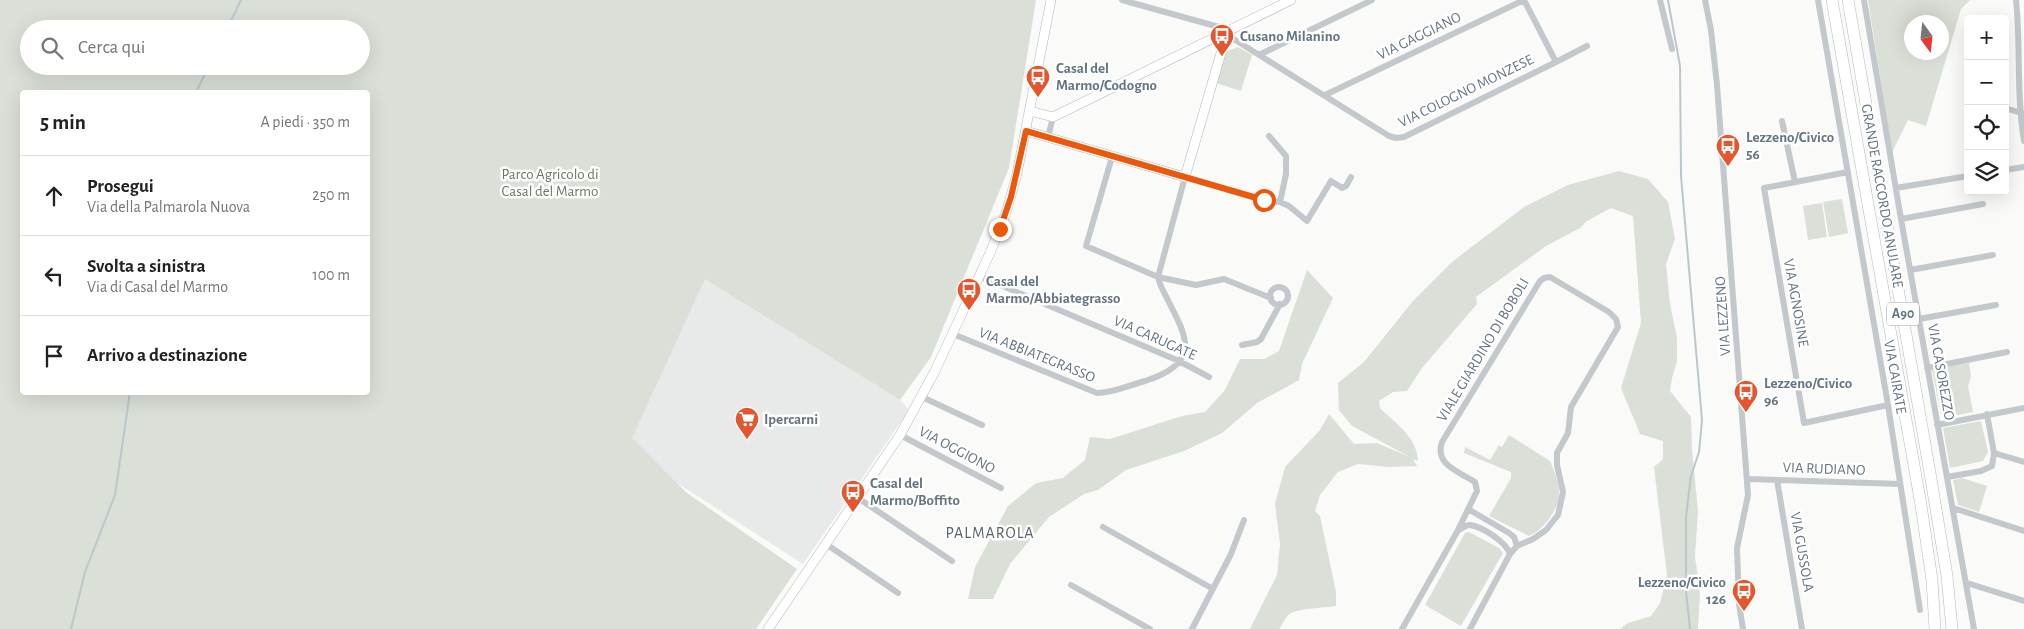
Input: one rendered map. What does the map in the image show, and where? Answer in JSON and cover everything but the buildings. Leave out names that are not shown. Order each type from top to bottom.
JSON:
[{"type":"highway","name":"GRANDE RACCORDO ANULARE","points":[[1832,0],[1921,505],[1932,580],[1935,629]]},
{"type":"highway","name":"GRANDE RACCORDO ANULARE","points":[[1848,0],[1938,517],[1947,576],[1952,629]]},
{"type":"main road","points":[[768,629],[900,435],[922,397],[953,334],[1009,206],[1026,131],[1051,0]]},
{"type":"main road","points":[[1030,111],[1053,117],[1290,0]]},
{"type":"main road","points":[[1026,131],[1185,177],[1223,46],[1224,33]]},
{"type":"street","name":"VIA COLOGNO MONZESE","points":[[1122,0],[1213,25],[1390,136],[1398,138],[1587,46]]},
{"type":"street","points":[[1259,55],[1372,0]]},
{"type":"street","name":"VIA COLOGNO MONZESE","points":[[1524,0],[1556,62]]},
{"type":"street","name":"VIA GAGGIANO","points":[[1325,95],[1524,0]]},
{"type":"street","points":[[1660,0],[1672,49]]},
{"type":"street","name":"VIA LEZZENO","points":[[1705,0],[1711,30],[1718,94],[1747,479],[1748,502],[1738,540],[1737,553],[1739,604],[1743,629]]},
{"type":"street","name":"VIA CAIRATE","points":[[1818,0],[1888,405],[1920,610]]},
{"type":"street","name":"VIA CASOREZZO","points":[[1864,0],[1974,629]]},
{"type":"street","points":[[2016,0],[2021,44],[2021,113],[2024,141]]},
{"type":"street","points":[[2009,109],[2021,113]]},
{"type":"street","points":[[1048,137],[1053,117]]},
{"type":"street","points":[[1782,121],[1795,182]]},
{"type":"street","points":[[1268,136],[1286,156],[1286,174],[1280,202]]},
{"type":"street","points":[[1112,157],[1086,246],[1158,277],[1196,285],[1224,279],[1271,298],[1273,302],[1280,304],[1286,302],[1288,297],[1286,289],[1275,288],[1271,292],[1271,298]]},
{"type":"street","points":[[2009,169],[2024,167]]},
{"type":"street","name":"VIA AGNOSINE","points":[[1848,172],[1764,188],[1804,423],[1888,405]]},
{"type":"street","points":[[1180,361],[1185,348],[1184,336],[1158,277],[1185,177],[1261,200],[1280,202],[1289,206],[1307,220],[1331,182],[1344,187],[1351,178]]},
{"type":"street","points":[[1896,188],[1964,177]]},
{"type":"street","points":[[1901,219],[1983,204]]},
{"type":"street","points":[[1910,270],[1993,255]]},
{"type":"street","name":"VIA CARUGATE","points":[[979,276],[1180,361],[1209,377]]},
{"type":"street","name":"VIALE GIARDINO DI BOBOLI","points":[[1402,629],[1457,532],[1476,494],[1477,486],[1472,480],[1446,465],[1441,455],[1442,442],[1541,280],[1552,277],[1609,312],[1616,319],[1618,327],[1570,410],[1568,433],[1557,453],[1557,465],[1563,492],[1558,515],[1544,532],[1517,546]]},
{"type":"street","points":[[1242,346],[1261,339],[1280,304]]},
{"type":"street","points":[[1919,319],[1996,304]]},
{"type":"street","name":"VIA ABBIATEGRASSO","points":[[953,334],[1097,393],[1107,392],[1162,375],[1180,361]]},
{"type":"street","points":[[1927,368],[2007,352]]},
{"type":"street","points":[[922,397],[982,425]]},
{"type":"street","points":[[1937,425],[2024,408]]},
{"type":"street","points":[[1947,477],[1989,468],[1993,463],[1994,453],[1987,414]]},
{"type":"street","name":"VIA OGGIONO","points":[[900,435],[1001,488]]},
{"type":"street","points":[[1994,453],[2024,462]]},
{"type":"street","name":"VIA RUDIANO","points":[[1747,479],[1900,484]]},
{"type":"street","name":"VIA GUSSOLA","points":[[1777,480],[1802,629]]},
{"type":"street","points":[[858,498],[952,561]]},
{"type":"street","points":[[1952,508],[2024,531]]},
{"type":"street","points":[[1468,509],[1509,533],[1514,537],[1517,546],[1510,554],[1470,629]]},
{"type":"street","points":[[1192,629],[1231,554],[1244,520]]},
{"type":"street","points":[[1457,532],[1471,525],[1504,542],[1510,554]]},
{"type":"street","points":[[1103,527],[1213,590]]},
{"type":"street","points":[[826,544],[898,593]]},
{"type":"street","points":[[1967,583],[2024,601]]},
{"type":"street","points":[[1071,585],[1150,629]]},
{"type":"shaded area","points":[[705,278],[900,400],[909,410],[803,564],[677,483],[631,438]]},
{"type":"green space","name":"Parco Agricolo di Casal del Marmo","points":[[0,0],[1036,0],[1009,168],[931,357],[900,400],[705,279],[632,438],[687,493],[797,569],[756,629],[0,629]]},
{"type":"green space","points":[[1868,0],[1970,0],[1961,9],[1949,49],[1949,15],[1904,15],[1904,60],[1946,60],[1926,126],[1908,120],[1892,152]]},
{"type":"green space","points":[[1238,47],[1252,55],[1241,91],[1216,83],[1225,52]]},
{"type":"green space","points":[[1619,171],[1648,179],[1668,202],[1675,239],[1666,264],[1670,304],[1677,338],[1677,361],[1670,391],[1691,417],[1698,511],[1695,556],[1700,594],[1698,629],[1620,629],[1628,623],[1651,616],[1660,603],[1667,575],[1654,467],[1663,459],[1663,441],[1640,434],[1621,388],[1641,323],[1633,216],[1611,208],[1587,221],[1580,228],[1546,246],[1476,297],[1477,304],[1422,368],[1407,391],[1393,392],[1379,401],[1380,408],[1410,438],[1417,452],[1418,461],[1413,459],[1417,466],[1389,467],[1358,464],[1338,472],[1320,495],[1315,511],[1320,516],[1336,592],[1336,606],[1292,613],[1288,615],[1279,629],[1250,629],[1277,575],[1280,544],[1275,504],[1285,467],[1320,430],[1329,414],[1354,444],[1377,443],[1410,457],[1352,426],[1339,410],[1338,383],[1364,362],[1413,301],[1452,262],[1524,207],[1568,185]]},
{"type":"green space","points":[[1842,199],[1848,233],[1829,237],[1823,202]]},
{"type":"green space","points":[[1822,203],[1827,237],[1808,240],[1803,206]]},
{"type":"green space","points":[[1307,270],[1333,298],[1302,364],[1299,380],[1257,403],[1222,433],[1184,451],[1126,470],[1098,490],[1084,494],[1049,517],[1010,564],[993,599],[968,599],[975,567],[1008,506],[1036,483],[1063,478],[1085,460],[1090,437],[1110,439],[1182,416],[1205,412],[1225,390],[1240,359],[1264,359],[1279,351]]},
{"type":"green space","points":[[1969,363],[1971,377],[1968,386],[1973,412],[1947,417],[1941,414],[1932,370]]},
{"type":"green space","points":[[1981,421],[1988,452],[1983,461],[1950,468],[1943,428]]},
{"type":"green space","points":[[1509,435],[1550,461],[1559,487],[1558,502],[1549,520],[1529,536],[1489,516],[1511,478],[1511,472],[1464,453],[1465,447],[1490,460],[1499,445],[1502,447]]},
{"type":"green space","points":[[1962,478],[1987,486],[1979,512],[1958,505],[1953,480]]},
{"type":"green space","points":[[1469,532],[1499,548],[1503,553],[1461,626],[1425,605],[1465,533]]},
{"type":"waterway","points":[[231,20],[241,0]]},
{"type":"waterway","points":[[1668,0],[1680,66],[1681,176],[1702,420],[1699,452],[1691,476],[1686,516],[1686,591],[1690,629]]},
{"type":"waterway","points":[[197,90],[204,75]]},
{"type":"waterway","points":[[71,629],[85,572],[115,495],[130,395]]},
{"type":"place","name":"Cusano Milanino","points":[[1222,57]]},
{"type":"place","name":"Casal del Marmo/Codogno","points":[[1038,98]]},
{"type":"place","name":"Lezzeno/Civico 56","points":[[1728,167]]},
{"type":"place","name":"Casal del Marmo/Abbiategrasso","points":[[969,311]]},
{"type":"place","name":"Lezzeno/Civico 96","points":[[1746,413]]},
{"type":"place","name":"Ipercarni","points":[[747,440]]},
{"type":"place","name":"Casal del Marmo/Boffito","points":[[853,513]]},
{"type":"place","name":"Lezzeno/Civico 126","points":[[1744,612]]},
{"type":"district","name":"PALMAROLA","points":[[990,533]]},
{"type":"route","points":[[1000,229],[1011,197],[1026,131],[1264,200]]}]
